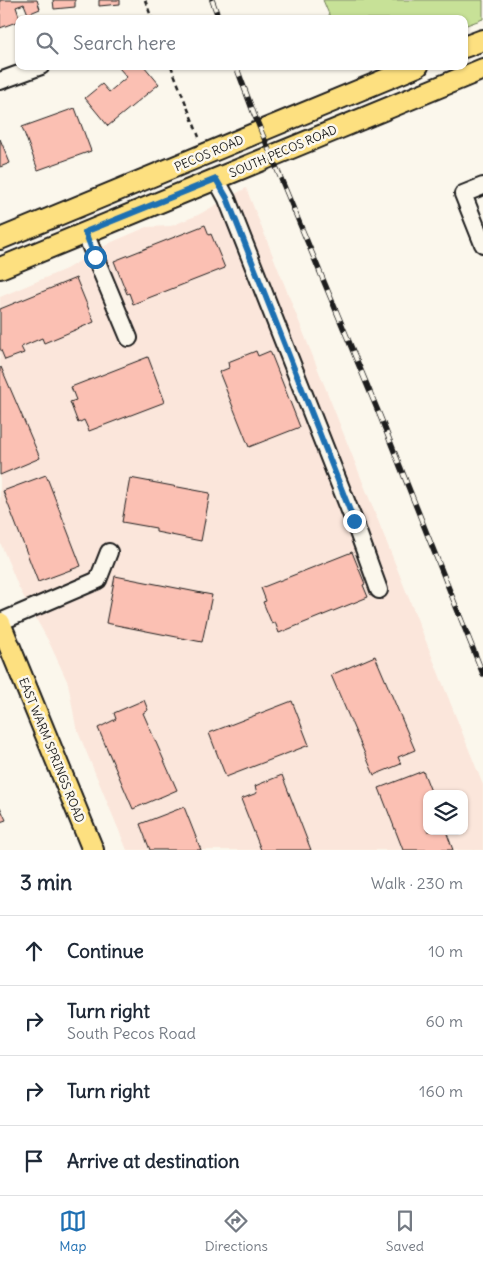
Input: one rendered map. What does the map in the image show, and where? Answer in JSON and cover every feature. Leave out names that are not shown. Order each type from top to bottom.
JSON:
[{"type":"main road","points":[[468,46],[483,40]]},
{"type":"main road","name":"SOUTH PECOS ROAD","points":[[0,268],[483,69]]},
{"type":"main road","name":"PECOS ROAD","points":[[0,240],[408,70]]},
{"type":"main road","name":"EAST WARM SPRINGS ROAD","points":[[0,622],[93,850]]},
{"type":"street","points":[[0,81],[30,70]]},
{"type":"street","points":[[216,179],[227,198],[351,513],[379,590]]},
{"type":"street","points":[[483,186],[463,194],[483,244]]},
{"type":"street","points":[[85,232],[129,338]]},
{"type":"street","points":[[0,622],[98,580],[109,552]]},
{"type":"path","points":[[145,0],[151,15]]},
{"type":"path","points":[[173,70],[199,137]]},
{"type":"shaded area","points":[[246,188],[483,785],[483,850],[127,850],[76,727],[68,683],[49,642],[19,588],[0,542],[0,297],[66,269],[112,242],[147,227],[171,226],[198,215]]},
{"type":"green space","points":[[323,0],[483,0],[483,19],[468,25],[468,15],[329,15]]},
{"type":"building","points":[[0,0],[37,0],[40,9],[28,14],[24,4],[16,7],[19,15],[15,15],[15,22],[0,28]]},
{"type":"building","points":[[53,0],[75,0],[75,7],[54,9]]},
{"type":"building","points":[[99,0],[120,0],[120,4],[99,6]]},
{"type":"building","points":[[121,70],[147,70],[159,84],[108,126],[85,98],[102,84],[109,92],[127,77]]},
{"type":"building","points":[[75,108],[91,151],[38,170],[22,127]]},
{"type":"building","points":[[0,139],[10,163],[0,167]]},
{"type":"building","points":[[205,225],[209,235],[211,234],[225,268],[133,304],[114,261]]},
{"type":"building","points":[[76,278],[94,322],[44,343],[42,338],[21,347],[24,353],[5,360],[0,348],[0,309]]},
{"type":"building","points":[[256,351],[258,356],[270,351],[300,427],[249,447],[219,372],[229,368],[228,362]]},
{"type":"building","points":[[148,357],[165,402],[89,431],[84,420],[78,423],[70,402],[76,400],[71,387]]},
{"type":"building","points":[[0,368],[40,458],[0,475]]},
{"type":"building","points":[[46,475],[81,566],[38,582],[3,491]]},
{"type":"building","points":[[130,478],[210,493],[201,541],[156,532],[156,528],[122,522]]},
{"type":"building","points":[[352,552],[365,584],[363,585],[368,597],[279,633],[275,622],[272,624],[263,602],[266,601],[261,588]]},
{"type":"building","points":[[115,576],[212,595],[202,642],[106,623]]},
{"type":"building","points":[[375,656],[415,750],[398,757],[401,764],[374,775],[331,675]]},
{"type":"building","points":[[144,700],[148,710],[143,713],[177,790],[133,809],[98,728],[116,719],[114,713]]},
{"type":"building","points":[[292,701],[309,745],[226,777],[209,733]]},
{"type":"building","points":[[423,771],[430,790],[423,790],[423,835],[447,835],[453,850],[403,850],[379,788]]},
{"type":"building","points":[[282,775],[311,850],[261,850],[241,799],[257,793],[255,786]]},
{"type":"building","points":[[0,807],[6,820],[0,822]]},
{"type":"building","points":[[184,807],[201,850],[150,850],[140,824]]},
{"type":"railway","points":[[212,0],[218,15]]},
{"type":"railway","points":[[238,70],[380,416],[483,674]]},
{"type":"route","points":[[95,257],[85,232],[216,179],[227,198],[354,521]]}]
